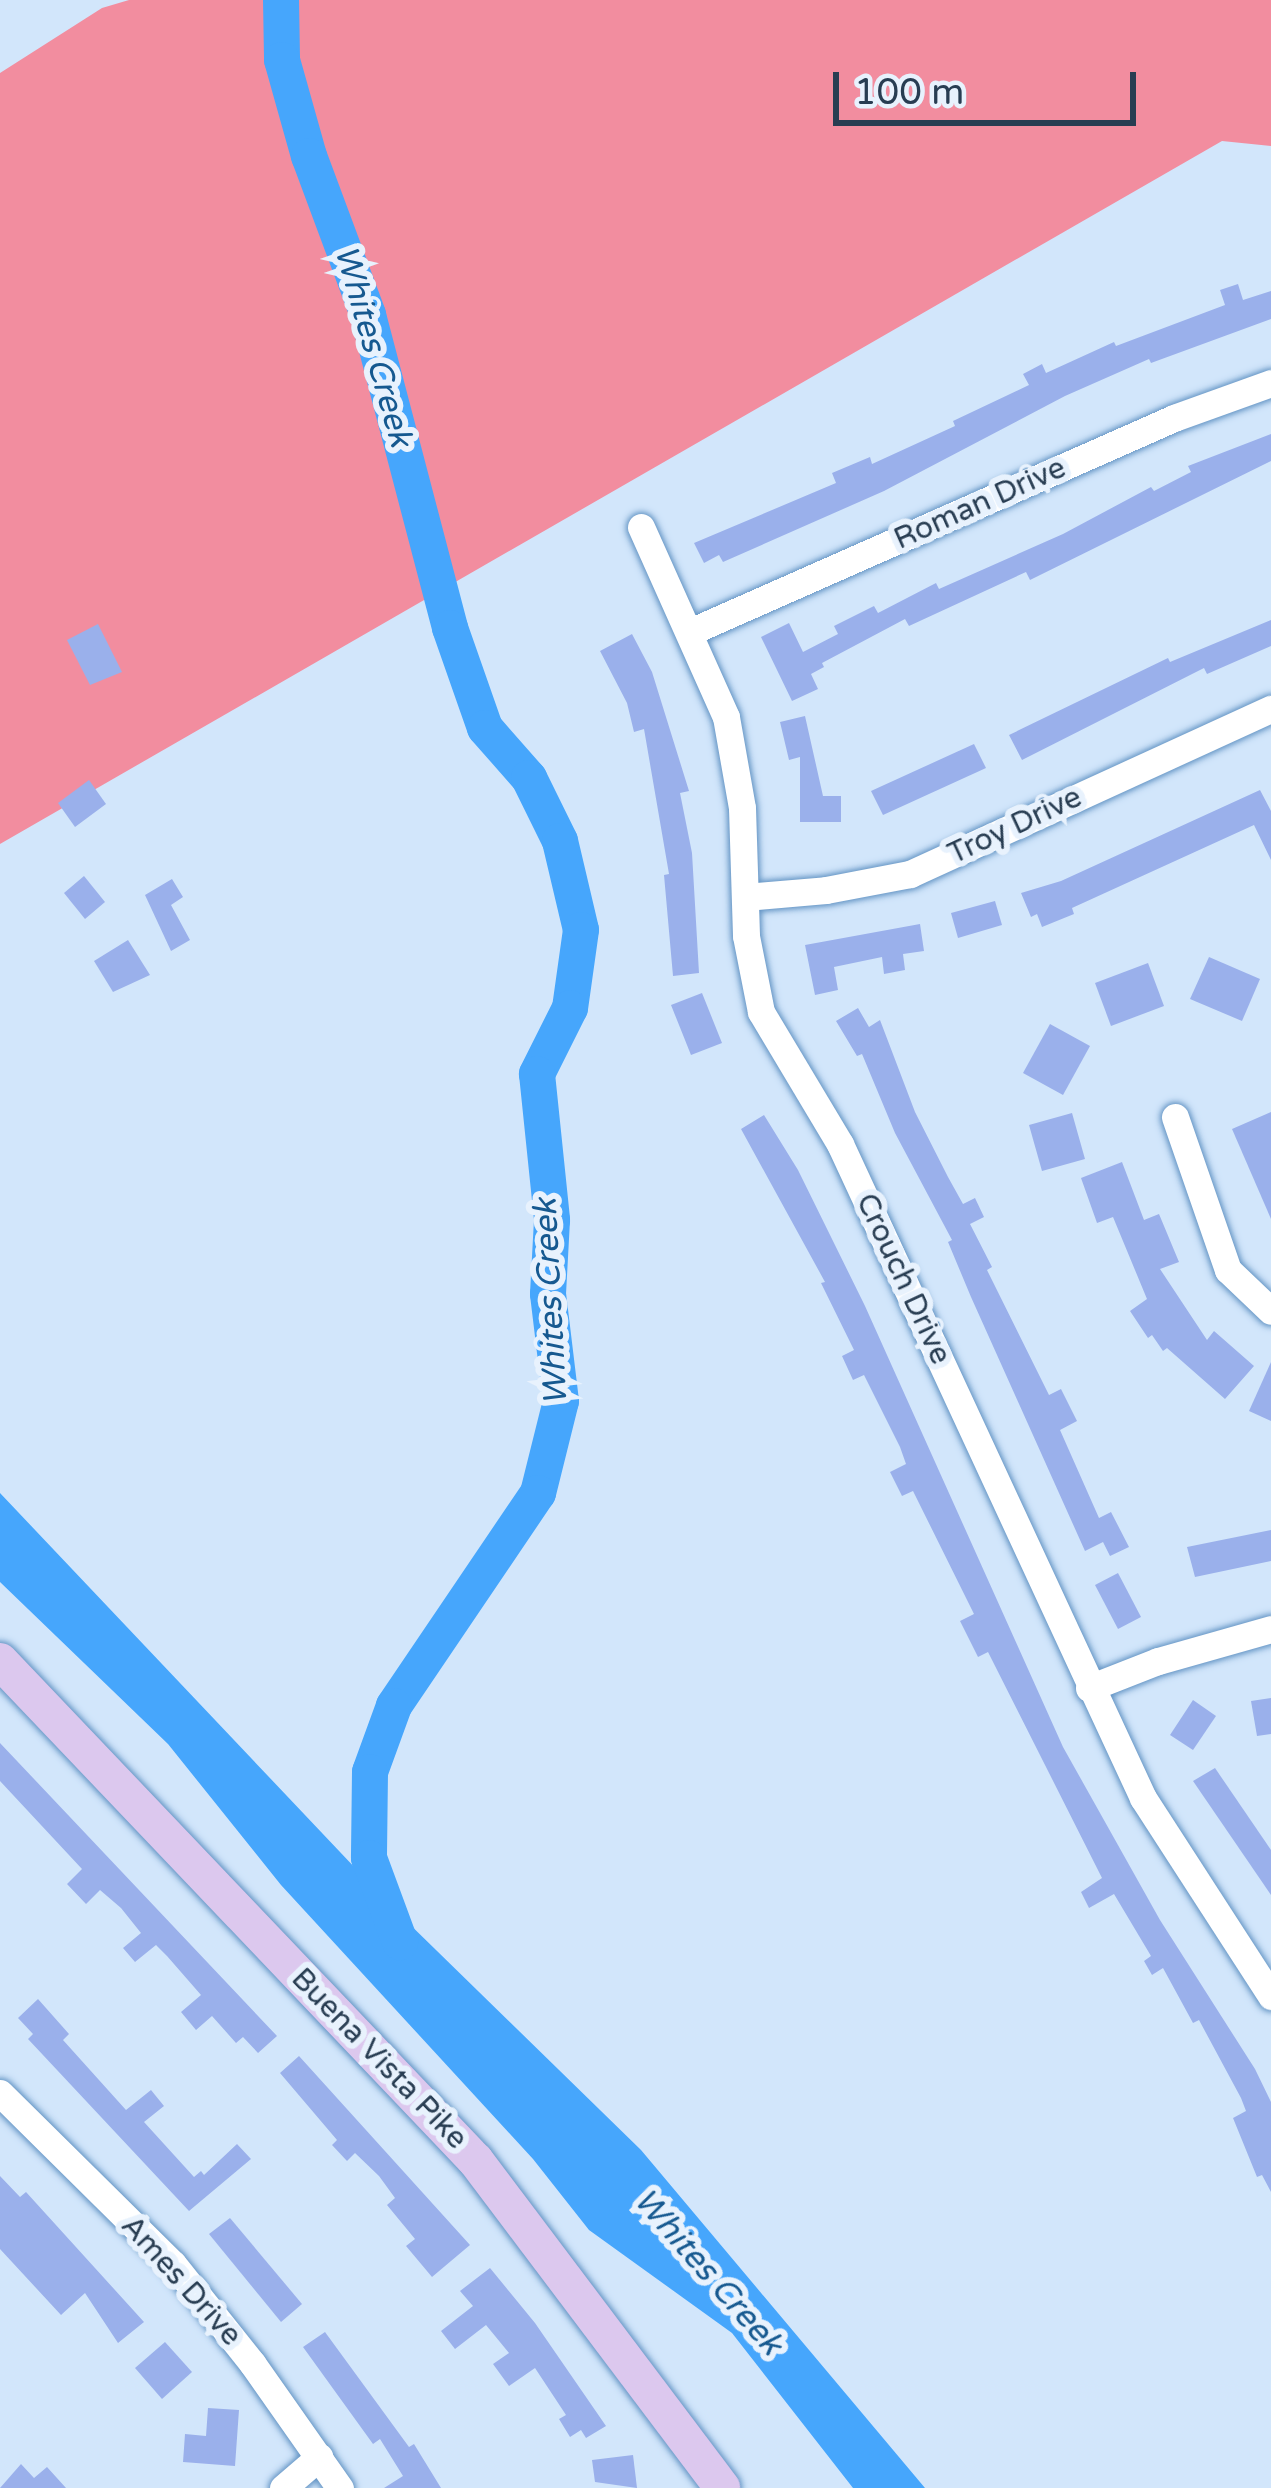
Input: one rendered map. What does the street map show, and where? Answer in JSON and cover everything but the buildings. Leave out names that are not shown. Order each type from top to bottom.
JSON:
[{"type":"main road","name":"Buena Vista Pike","points":[[0,1660],[476,2162],[722,2488]]},
{"type":"street","name":"Roman Drive","points":[[692,631],[1174,418],[1271,383]]},
{"type":"street","name":"Crouch Drive","points":[[641,527],[692,631],[726,717],[734,755],[749,953],[761,1012],[870,1207],[1143,1798],[1271,1996]]},
{"type":"street","name":"Troy Drive","points":[[745,897],[826,890],[910,874],[1271,709]]},
{"type":"street","points":[[1174,1117],[1228,1270],[1271,1311]]},
{"type":"street","points":[[1089,1688],[1158,1660],[1271,1629]]},
{"type":"street","name":"Ames Drive","points":[[0,2093],[172,2264],[340,2488]]},
{"type":"street","points":[[283,2488],[319,2457]]},
{"type":"shaded area","points":[[129,0],[1271,0],[1271,146],[1222,141],[0,844],[0,73],[102,8]]},
{"type":"water","points":[[0,1493],[394,1909],[641,2150],[925,2488],[853,2488],[732,2333],[589,2230],[533,2159],[281,1885],[168,1744],[0,1582]]},
{"type":"waterway","name":"Whites Creek","points":[[281,0],[282,60],[309,156],[368,315],[450,628],[485,728],[529,778],[560,841],[581,930],[570,1008],[537,1074],[552,1220],[548,1294],[561,1401],[538,1493],[394,1706],[370,1772],[369,1858],[400,1942]]}]
